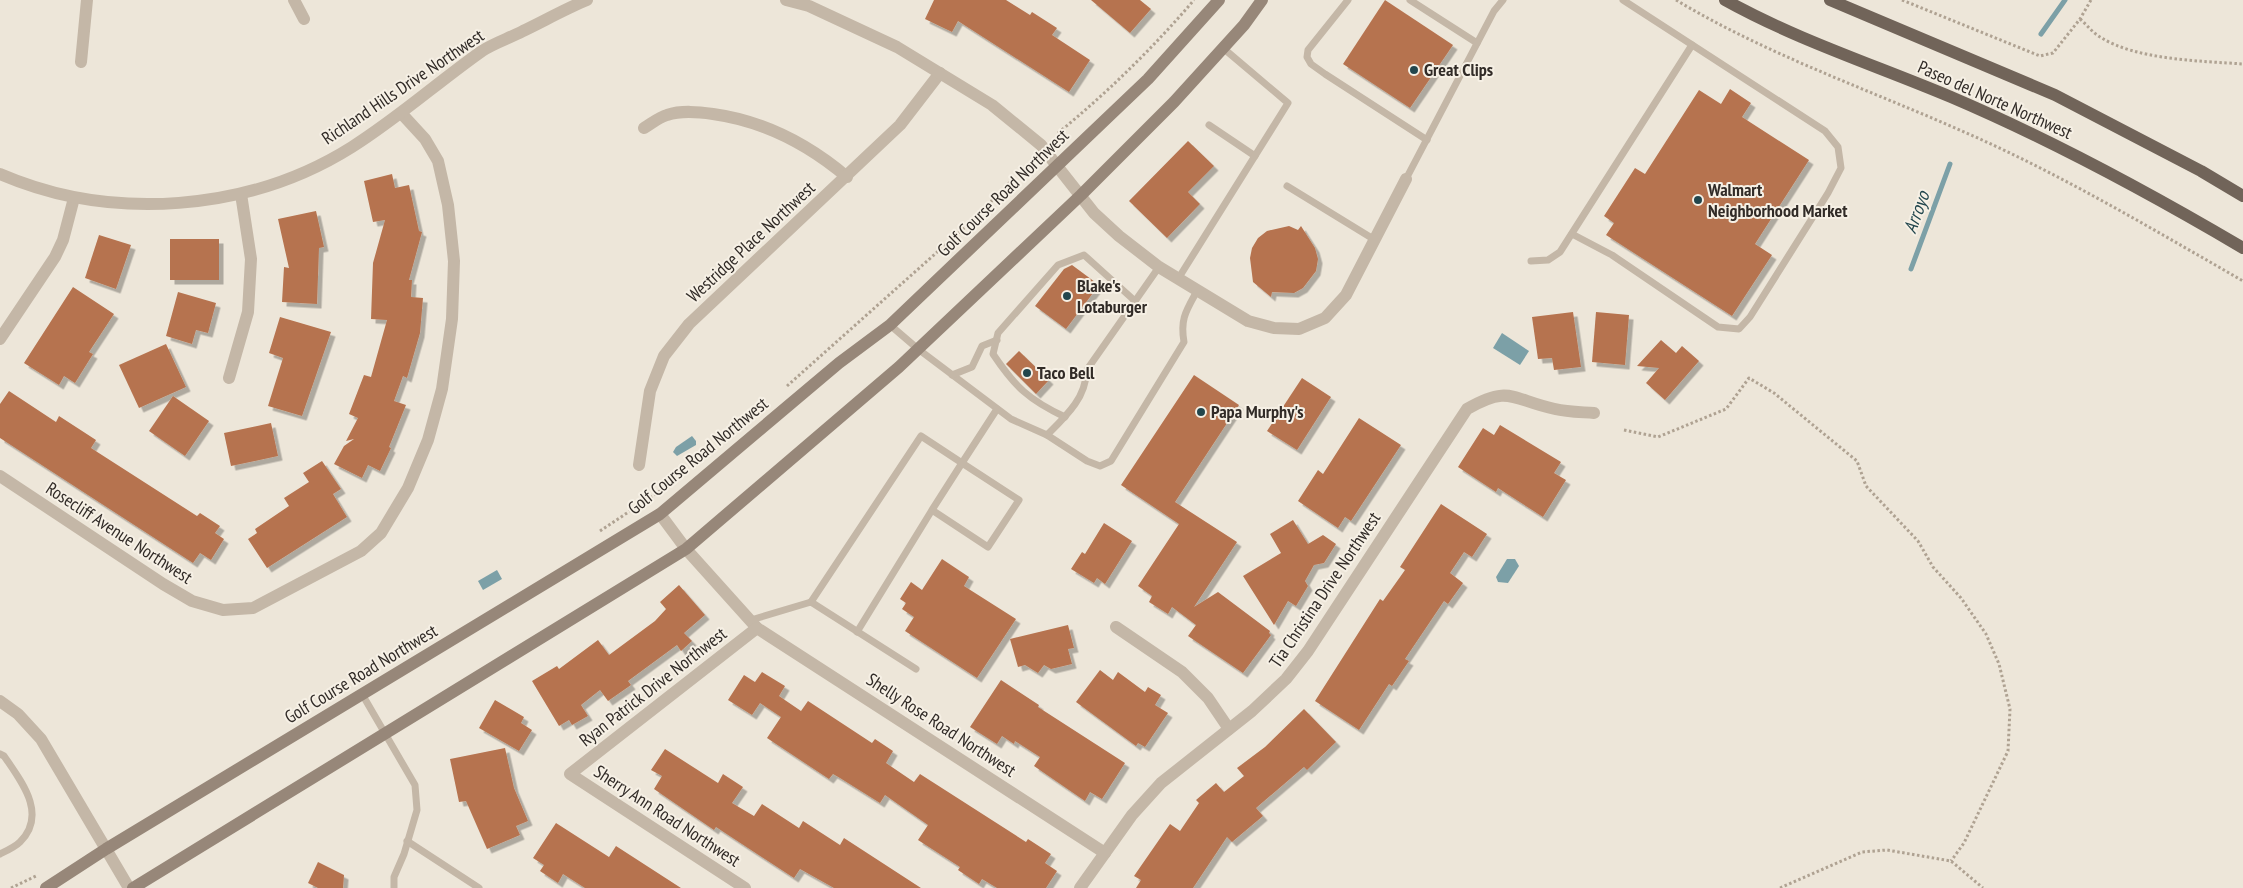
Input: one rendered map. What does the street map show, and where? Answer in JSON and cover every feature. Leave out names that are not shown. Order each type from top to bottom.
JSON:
[{"type":"main road","name":"Golf Course Road Northwest","points":[[46,888],[106,848],[660,514],[839,363],[890,325],[1148,79],[1219,0]]},
{"type":"main road","points":[[133,888],[686,549],[918,349],[1081,195],[1174,102],[1223,48],[1262,0]]},
{"type":"main road","name":"Paseo del Norte Northwest","points":[[1725,0],[1840,54],[1951,97],[2035,135],[2117,176],[2243,248]]},
{"type":"main road","name":"Paseo del Norte Northwest","points":[[1830,0],[2054,95],[2185,163],[2243,196]]},
{"type":"street","points":[[81,62],[88,0]]},
{"type":"street","points":[[294,0],[304,20]]},
{"type":"street","name":"Richland Hills Drive Northwest","points":[[0,174],[74,198],[142,205],[198,201],[241,194],[300,175],[350,148],[402,114],[484,50],[588,0]]},
{"type":"street","points":[[786,0],[809,6],[888,43],[992,104],[1042,145],[1094,213],[1118,236],[1159,267],[1248,321],[1274,328],[1299,329],[1325,318],[1346,295],[1406,179]]},
{"type":"street","name":"Westridge Place Northwest","points":[[639,465],[650,391],[664,356],[689,324],[900,125],[940,73]]},
{"type":"street","points":[[644,128],[667,115],[694,111],[739,117],[774,130],[811,149],[847,177]]},
{"type":"street","name":"Rosecliff Avenue Northwest","points":[[0,476],[192,601],[223,610],[253,608],[361,550],[382,533],[408,488],[428,440],[442,389],[452,319],[454,260],[448,205],[438,161],[425,139],[402,114]]},
{"type":"street","points":[[229,378],[248,312],[251,259],[241,194]]},
{"type":"street","points":[[0,339],[55,257],[63,240],[74,198]]},
{"type":"street","name":"Tia Christina Drive Northwest","points":[[1080,888],[1132,815],[1161,783],[1252,711],[1286,679],[1308,651],[1467,409],[1487,398],[1512,395],[1555,410],[1594,413]]},
{"type":"street","points":[[660,514],[686,549],[754,624]]},
{"type":"street","name":"Ryan Patrick Drive Northwest","points":[[570,774],[754,624]]},
{"type":"street","name":"Shelly Rose Road Northwest","points":[[754,624],[1105,853]]},
{"type":"street","points":[[1116,627],[1182,672],[1208,698],[1229,729]]},
{"type":"street","points":[[0,701],[18,714],[41,739],[129,888]]},
{"type":"street","name":"Sherry Ann Road Northwest","points":[[570,774],[745,888]]},
{"type":"lane","points":[[1348,0],[1308,50],[1307,57],[1311,64],[1325,74],[1427,140]]},
{"type":"lane","points":[[1410,0],[1477,43]]},
{"type":"lane","points":[[1406,179],[1494,10],[1503,0]]},
{"type":"lane","points":[[1572,234],[1612,255],[1718,327],[1739,329],[1750,317],[1828,193],[1841,168],[1838,146],[1825,131],[1623,0]]},
{"type":"lane","points":[[1531,261],[1548,260],[1560,252],[1692,44]]},
{"type":"lane","points":[[1178,279],[1288,103],[1223,48]]},
{"type":"lane","points":[[1209,125],[1255,156]]},
{"type":"lane","points":[[1287,186],[1375,240]]},
{"type":"lane","points":[[1065,417],[1039,405],[1011,382],[993,354],[998,333],[1058,265],[1084,255],[1135,301]]},
{"type":"lane","points":[[1048,435],[1071,412],[1087,382],[1086,371],[1159,267]]},
{"type":"lane","points":[[890,325],[918,349],[1011,419],[1048,435],[1086,460],[1100,466],[1110,461],[1184,342],[1182,326],[1184,315],[1197,291]]},
{"type":"lane","points":[[952,375],[972,367],[982,346],[996,340]]},
{"type":"lane","points":[[858,632],[932,510],[997,409]]},
{"type":"lane","points":[[754,624],[810,602],[920,436],[1019,500],[988,547],[932,510]]},
{"type":"lane","points":[[810,602],[916,668]]},
{"type":"lane","points":[[362,694],[415,784],[416,810],[408,841],[394,877],[394,888]]},
{"type":"lane","points":[[0,754],[4,756],[29,794],[33,809],[30,827],[20,843],[0,854]]},
{"type":"lane","points":[[408,841],[478,888]]},
{"type":"path","points":[[1058,133],[1084,112],[1194,0]]},
{"type":"path","points":[[1676,0],[1751,40],[1994,146],[2165,236],[2243,281]]},
{"type":"path","points":[[1902,0],[2040,56],[2053,53],[2080,19],[2090,0]]},
{"type":"path","points":[[2080,19],[2100,37],[2120,47],[2179,60],[2243,64]]},
{"type":"path","points":[[782,390],[972,221],[1015,177]]},
{"type":"path","points":[[1624,430],[1658,437],[1726,409],[1749,378],[1774,393],[1857,461],[1866,486],[1918,541],[1933,567],[1961,598],[1986,634],[1996,656],[2010,709],[2008,750],[1964,843],[1951,861]]},
{"type":"path","points":[[598,533],[678,479]]},
{"type":"path","points":[[1780,888],[1862,852],[1887,850],[1951,861],[1983,888]]},
{"type":"water","points":[[1502,333],[1529,351],[1520,365],[1493,348]]},
{"type":"water","points":[[692,436],[696,441],[696,445],[677,456],[673,452],[676,447]]},
{"type":"water","points":[[1507,559],[1515,559],[1519,566],[1508,583],[1498,582],[1496,577]]},
{"type":"water","points":[[497,570],[502,579],[483,590],[478,581]]},
{"type":"building","points":[[934,0],[1006,0],[1030,15],[1032,12],[1057,28],[1052,35],[1090,60],[1069,92],[958,21],[952,32],[925,19]]},
{"type":"building","points":[[1091,0],[1140,0],[1151,9],[1130,33]]},
{"type":"building","points":[[1385,0],[1453,45],[1410,108],[1343,64]]},
{"type":"building","points":[[1730,89],[1751,103],[1742,117],[1809,160],[1755,244],[1772,255],[1732,316],[1606,235],[1614,223],[1604,216],[1635,168],[1645,174],[1699,90],[1721,104]]},
{"type":"building","points":[[1188,141],[1214,166],[1188,192],[1200,204],[1167,238],[1129,201]]},
{"type":"building","points":[[392,174],[395,188],[409,185],[419,231],[422,232],[409,280],[412,280],[411,297],[423,298],[420,333],[407,378],[403,376],[394,401],[406,405],[389,447],[391,448],[380,471],[368,465],[362,478],[334,464],[344,446],[354,439],[346,441],[358,418],[349,414],[364,375],[371,377],[387,320],[371,319],[373,263],[385,220],[373,222],[364,181]]},
{"type":"building","points":[[316,211],[324,247],[319,248],[317,304],[282,302],[284,267],[289,268],[278,219]]},
{"type":"building","points":[[1289,226],[1298,230],[1301,226],[1315,248],[1318,259],[1316,271],[1303,288],[1294,293],[1272,292],[1271,297],[1253,282],[1250,258],[1252,248],[1258,238],[1267,231]]},
{"type":"building","points":[[99,235],[131,245],[116,289],[85,278]]},
{"type":"building","points":[[170,239],[219,239],[219,280],[170,280]]},
{"type":"building","name":"Blake's Lotaburger","points":[[1072,265],[1099,285],[1066,329],[1035,306],[1064,269]]},
{"type":"building","points":[[73,287],[114,314],[89,352],[93,354],[75,383],[64,376],[59,385],[24,363]]},
{"type":"building","points":[[178,292],[216,303],[208,333],[196,330],[192,344],[166,336]]},
{"type":"building","points":[[1573,312],[1581,367],[1554,370],[1552,358],[1538,359],[1532,317]]},
{"type":"building","points":[[1596,312],[1629,315],[1625,365],[1592,362]]},
{"type":"building","points":[[280,317],[331,332],[302,416],[268,406],[283,358],[269,353]]},
{"type":"building","points":[[1661,340],[1676,353],[1682,346],[1699,361],[1665,400],[1646,383],[1659,368],[1637,366]]},
{"type":"building","points":[[166,344],[186,387],[139,408],[119,365]]},
{"type":"building","name":"Taco Bell","points":[[1019,351],[1049,380],[1036,394],[1006,364]]},
{"type":"building","points":[[1194,375],[1239,405],[1175,502],[1237,542],[1194,607],[1218,592],[1270,631],[1271,635],[1243,673],[1188,636],[1196,625],[1172,607],[1168,614],[1149,602],[1152,596],[1138,586],[1179,524],[1121,485]]},
{"type":"building","points":[[1302,378],[1331,397],[1297,450],[1267,431]]},
{"type":"building","points":[[9,391],[56,422],[59,416],[96,440],[91,448],[197,516],[200,513],[220,526],[215,533],[224,539],[211,560],[200,553],[193,563],[0,438],[0,404]]},
{"type":"building","points":[[173,396],[209,421],[185,456],[149,431]]},
{"type":"building","points":[[1359,418],[1401,445],[1351,521],[1345,517],[1338,528],[1298,501],[1318,470],[1323,474]]},
{"type":"building","points":[[271,423],[278,456],[231,466],[224,433]]},
{"type":"building","points":[[1500,425],[1561,462],[1554,473],[1566,480],[1543,517],[1498,488],[1496,492],[1458,467],[1483,428],[1494,435]]},
{"type":"building","points":[[322,461],[341,489],[333,494],[347,517],[267,568],[248,539],[257,533],[255,529],[289,506],[284,498],[309,482],[303,473]]},
{"type":"building","points":[[1441,504],[1487,534],[1472,557],[1464,552],[1450,573],[1463,583],[1448,604],[1444,601],[1405,659],[1409,661],[1392,686],[1389,684],[1359,730],[1315,701],[1380,599],[1383,601],[1405,570],[1400,567]]},
{"type":"building","points":[[1293,520],[1308,544],[1323,535],[1336,544],[1324,563],[1314,565],[1305,581],[1308,586],[1296,606],[1288,601],[1274,625],[1243,576],[1281,553],[1270,534]]},
{"type":"building","points":[[1104,523],[1132,541],[1105,584],[1097,578],[1094,583],[1071,569],[1082,552],[1085,554]]},
{"type":"building","points":[[942,559],[969,577],[964,586],[1016,619],[977,678],[905,631],[914,617],[902,609],[906,603],[900,599],[911,582],[922,590]]},
{"type":"building","points":[[679,585],[705,615],[684,633],[692,641],[681,651],[677,645],[628,681],[631,685],[608,701],[600,690],[581,705],[588,716],[572,725],[569,720],[559,726],[532,681],[557,666],[559,669],[598,640],[609,655],[655,621],[666,609],[660,602]]},
{"type":"building","points":[[1068,625],[1074,648],[1068,649],[1072,664],[1051,669],[1044,665],[1038,673],[1025,665],[1018,667],[1010,639]]},
{"type":"building","points":[[1100,670],[1113,680],[1118,672],[1145,692],[1148,687],[1161,695],[1155,705],[1168,713],[1145,747],[1138,743],[1136,746],[1076,702]]},
{"type":"building","points":[[762,672],[785,686],[779,696],[801,711],[808,701],[872,743],[875,739],[893,751],[886,763],[914,782],[920,774],[1026,842],[1028,839],[1051,854],[1045,863],[1057,871],[1046,888],[997,888],[982,879],[979,884],[958,870],[960,867],[918,840],[928,825],[885,795],[880,803],[833,774],[829,779],[767,738],[781,717],[760,703],[752,715],[728,700],[744,675],[755,682]]},
{"type":"building","points":[[1001,680],[1039,705],[1038,707],[1125,763],[1102,799],[1090,792],[1085,801],[1034,766],[1040,757],[1015,741],[1014,744],[1002,736],[997,744],[970,727]]},
{"type":"building","points":[[495,700],[524,717],[521,723],[532,730],[519,751],[479,728]]},
{"type":"building","points":[[1304,709],[1336,742],[1307,770],[1304,767],[1256,808],[1263,816],[1232,842],[1227,837],[1193,888],[1136,888],[1141,880],[1134,876],[1170,824],[1180,831],[1199,803],[1196,800],[1216,783],[1224,792],[1244,776],[1237,768],[1265,747]]},
{"type":"building","points":[[505,748],[514,788],[528,821],[516,826],[520,835],[487,849],[466,801],[459,802],[450,759]]},
{"type":"building","points":[[665,749],[718,783],[723,774],[743,787],[732,803],[754,816],[762,804],[799,828],[803,821],[840,845],[844,838],[921,888],[834,888],[800,869],[794,878],[716,827],[714,830],[654,789],[662,776],[651,770]]},
{"type":"building","points":[[556,823],[609,857],[616,846],[681,888],[585,888],[563,874],[558,883],[540,871],[544,865],[533,858]]},
{"type":"building","points":[[318,862],[344,875],[343,888],[318,888],[308,883]]},
{"type":"waterway","points":[[2041,34],[2065,0]]},
{"type":"waterway","name":"Arroyo","points":[[1911,269],[1950,164]]},
{"type":"place","name":"Great Clips","points":[[1414,70]]},
{"type":"place","name":"Walmart Neighborhood Market","points":[[1698,200]]},
{"type":"place","name":"Blake's Lotaburger","points":[[1067,296]]},
{"type":"place","name":"Taco Bell","points":[[1027,373]]},
{"type":"place","name":"Papa Murphy's","points":[[1201,412]]}]
